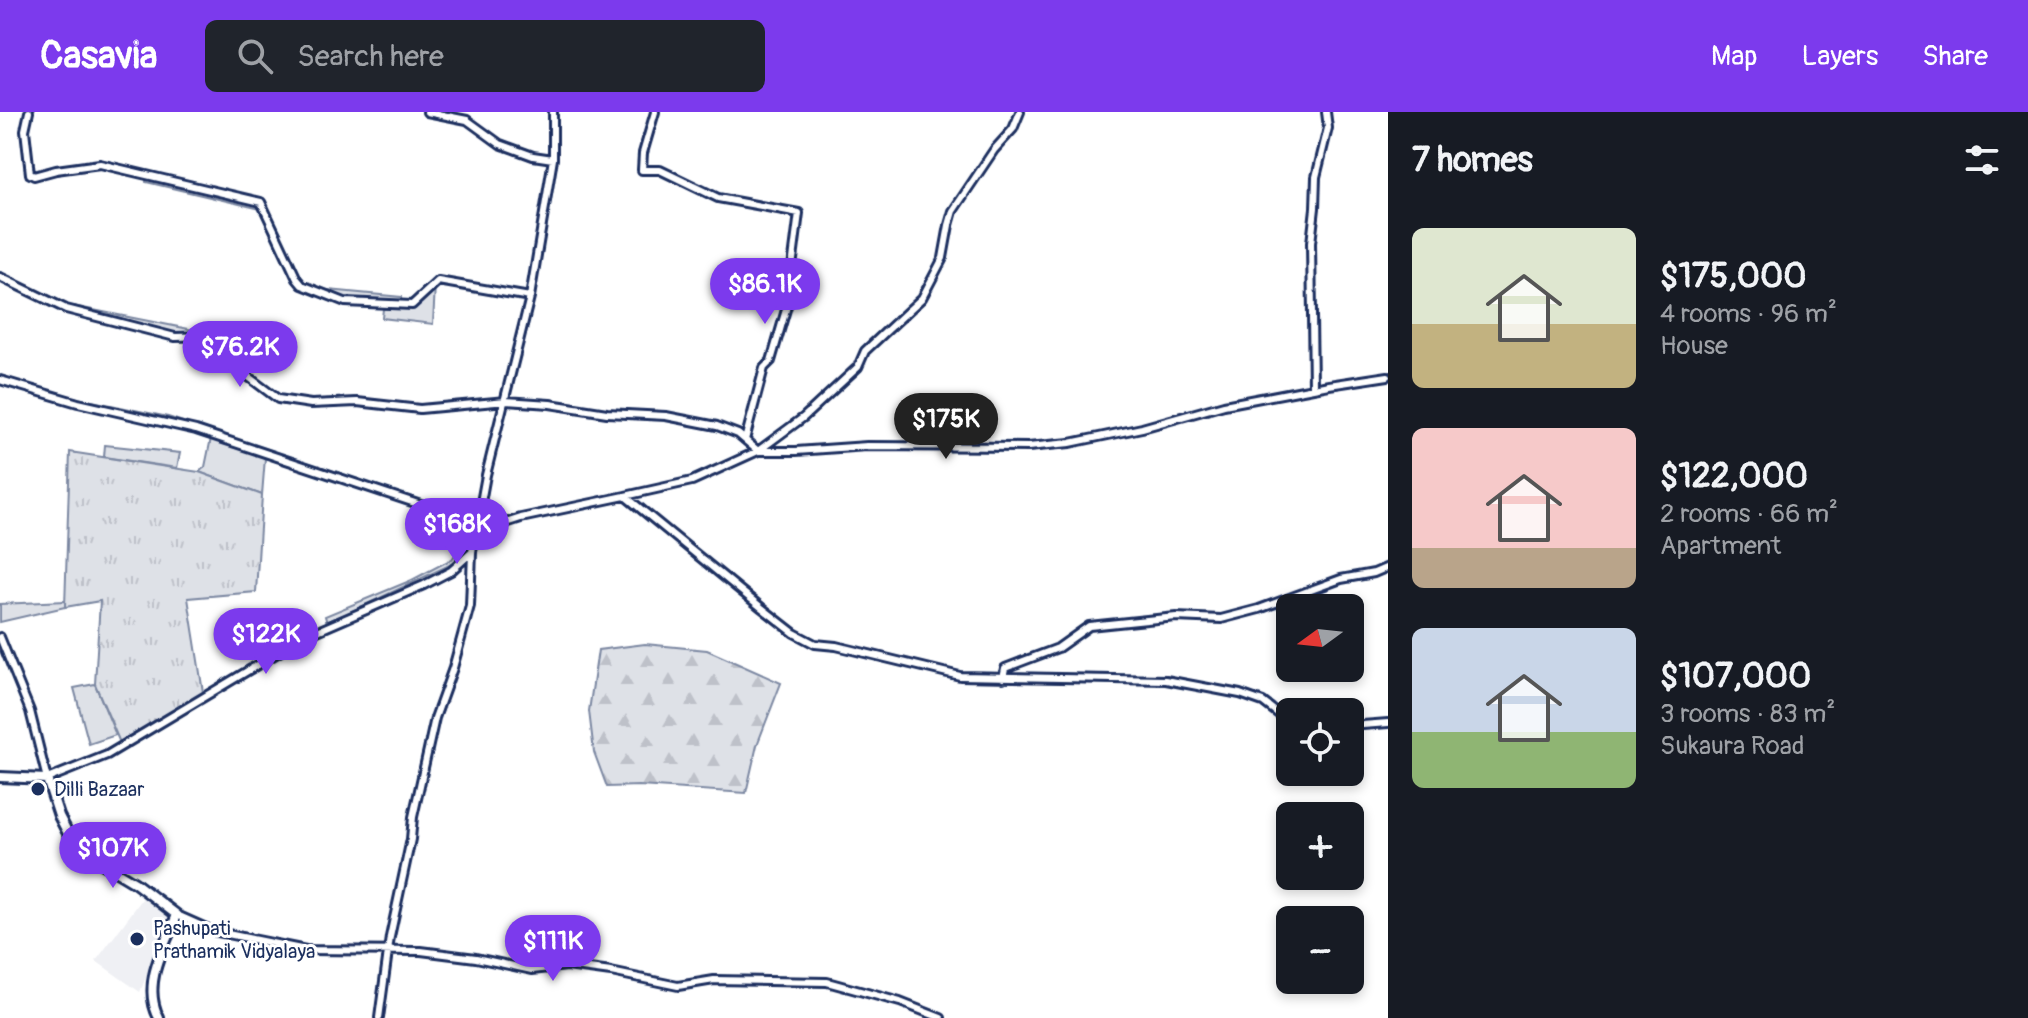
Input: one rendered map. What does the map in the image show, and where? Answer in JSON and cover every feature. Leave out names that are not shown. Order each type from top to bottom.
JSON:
[{"type":"street","points":[[29,112],[25,130],[30,174],[34,176],[100,164],[261,202],[302,285],[345,302],[412,305],[438,281],[530,297]]},
{"type":"street","points":[[427,112],[467,120],[500,144],[533,156],[553,159]]},
{"type":"street","points":[[379,1018],[413,817],[435,718],[470,606],[472,552],[486,475],[530,297],[553,159],[553,112]]},
{"type":"street","points":[[655,112],[642,170],[660,170],[718,198],[799,213],[787,306],[771,361],[764,368],[745,440]]},
{"type":"street","points":[[0,380],[78,403],[196,430],[490,528],[521,518],[692,481],[758,451],[804,417],[858,367],[871,344],[922,298],[943,258],[953,211],[994,150],[1013,129],[1020,112]]},
{"type":"street","points":[[1313,387],[1311,243],[1316,177],[1328,128],[1326,112]]},
{"type":"street","points":[[0,277],[66,309],[175,337],[210,336],[221,342],[228,357],[242,372],[278,399],[311,404],[357,402],[420,409],[506,401],[607,413],[666,416],[717,426],[738,434],[758,451],[867,446],[1028,447],[1070,443],[1142,428],[1224,405],[1388,376]]},
{"type":"street","points":[[625,496],[794,633],[815,644],[836,646],[960,676],[1166,680],[1240,694],[1263,702],[1276,712]]},
{"type":"street","points":[[0,777],[47,779],[107,755],[306,636],[424,585],[451,571],[472,552]]},
{"type":"street","points":[[1003,678],[1005,668],[1058,648],[1089,626],[1176,617],[1221,619],[1259,609],[1341,579],[1388,567]]},
{"type":"street","points":[[0,637],[30,711],[59,816],[75,847],[135,883],[177,915],[213,931],[306,950],[421,951],[532,970],[567,966],[678,986],[714,980],[827,982],[900,1002],[941,1018]]},
{"type":"street","points":[[1364,725],[1388,723]]},
{"type":"street","points":[[159,1018],[152,1006],[150,989],[177,915]]},
{"type":"shaded area","name":"Pashupati Prathamik Vidyalaya","points":[[145,895],[164,908],[170,917],[140,992],[96,961]]},
{"type":"green space","points":[[146,177],[256,203],[261,209],[146,182]]},
{"type":"green space","points":[[435,285],[433,324],[382,318],[383,309],[414,306]]},
{"type":"green space","points":[[318,289],[401,297],[401,301],[345,300]]},
{"type":"green space","points":[[73,306],[199,331],[213,334],[172,332]]},
{"type":"green space","points":[[73,397],[168,417],[339,473],[167,419]]},
{"type":"green space","points":[[211,438],[265,458],[262,495],[199,472],[205,467]]},
{"type":"green space","points":[[105,445],[180,453],[177,468],[104,457]]},
{"type":"green space","points":[[70,452],[199,472],[262,495],[256,592],[188,598],[203,692],[186,706],[120,743],[95,684],[100,601],[65,607]]},
{"type":"green space","points":[[464,542],[471,543],[470,550],[454,563],[327,623],[325,616],[412,580],[452,559]]},
{"type":"green space","points":[[65,601],[65,607],[0,622],[0,604]]},
{"type":"green space","points":[[645,644],[707,650],[781,683],[757,745],[746,793],[607,787],[594,752],[589,711],[598,650]]},
{"type":"green space","points":[[95,684],[116,735],[89,744],[74,688]]},
{"type":"place","name":"Dilli Bazaar","points":[[38,789]]},
{"type":"place","name":"Pashupati Prathamik Vidyalaya","points":[[137,939]]}]
